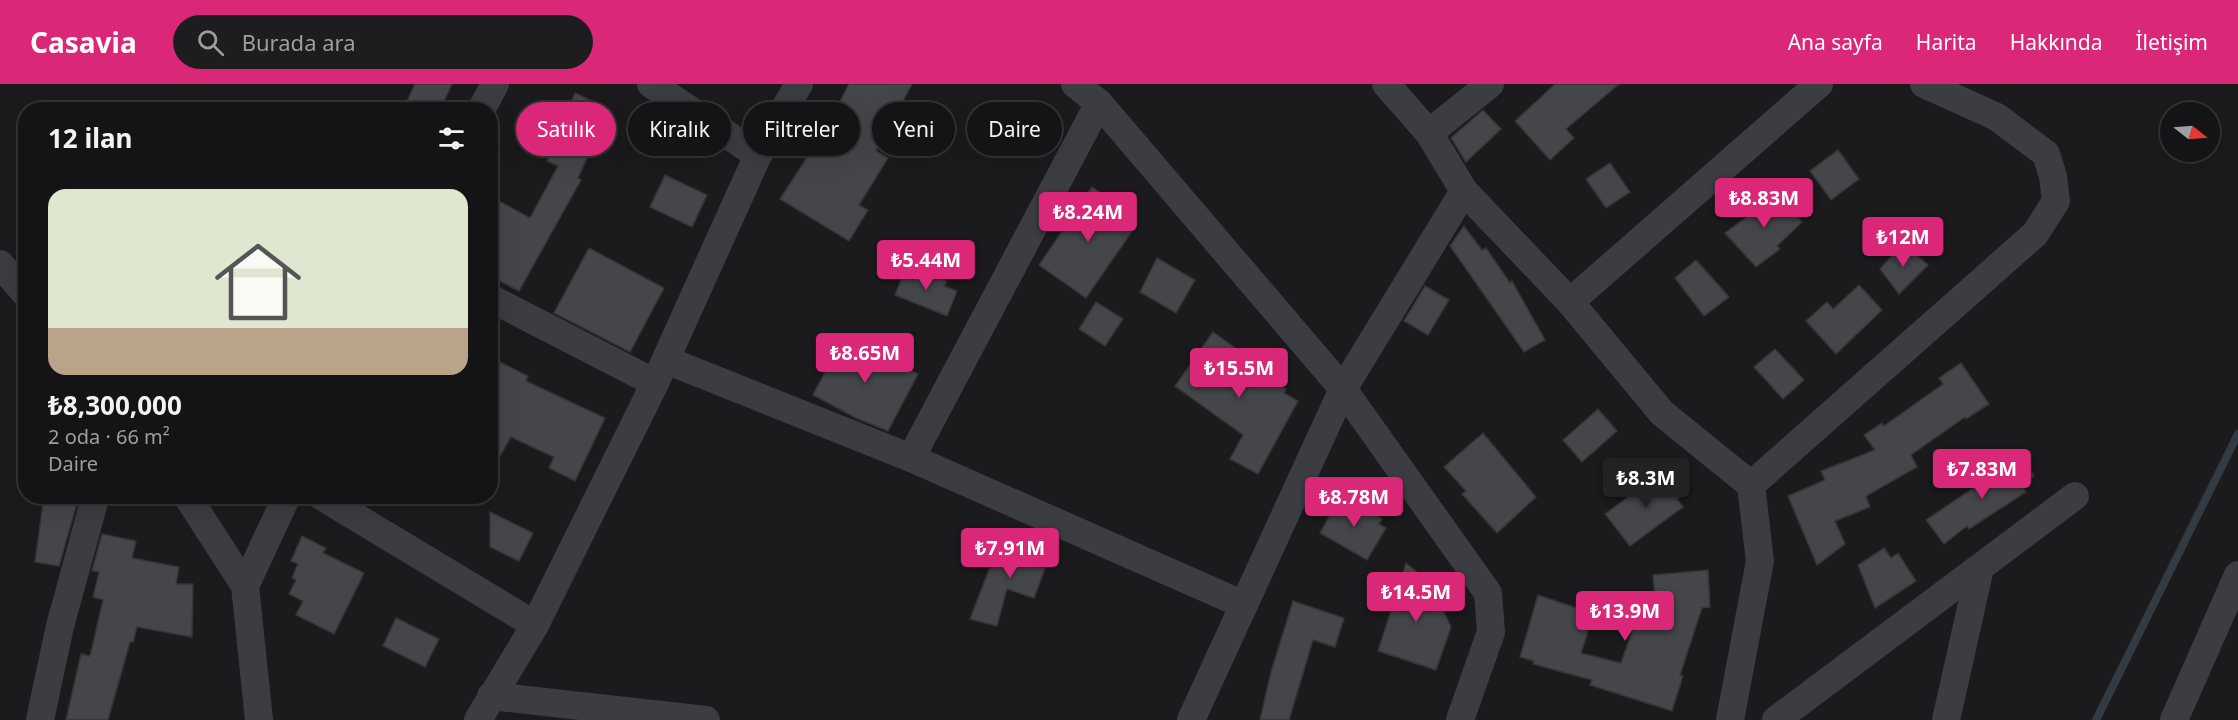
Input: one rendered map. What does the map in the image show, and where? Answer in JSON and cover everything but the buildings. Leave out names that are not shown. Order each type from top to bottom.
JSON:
[{"type":"street","points":[[485,102],[495,84]]},
{"type":"street","points":[[651,84],[743,144]]},
{"type":"street","points":[[788,102],[799,84]]},
{"type":"street","points":[[1075,84],[1099,104],[1343,389],[1488,593],[1491,632],[1460,720]]},
{"type":"street","points":[[1386,84],[1430,133],[1464,191],[1570,302],[1662,413],[1751,485],[1760,561],[1730,720]]},
{"type":"street","points":[[1430,133],[1490,84]]},
{"type":"street","points":[[1570,302],[1820,84]]},
{"type":"street","points":[[1751,485],[2035,234],[2056,201],[2053,176],[2046,154],[1996,117],[1924,84]]},
{"type":"street","points":[[912,458],[1099,104]]},
{"type":"street","points":[[706,720],[484,708],[535,625],[661,372],[757,156]]},
{"type":"street","points":[[1191,720],[1343,389],[1464,191]]},
{"type":"street","points":[[0,264],[18,285]]},
{"type":"street","points":[[498,301],[661,372],[912,458],[1244,605]]},
{"type":"street","points":[[1776,720],[2074,496]]},
{"type":"street","points":[[39,720],[60,626],[93,504]]},
{"type":"street","points":[[192,504],[244,586],[258,720]]},
{"type":"street","points":[[244,586],[283,504]]},
{"type":"street","points":[[334,504],[535,625]]},
{"type":"street","points":[[1946,720],[1980,568]]},
{"type":"street","points":[[2174,720],[2238,575]]},
{"type":"waterway","points":[[2096,720],[2238,434]]}]
